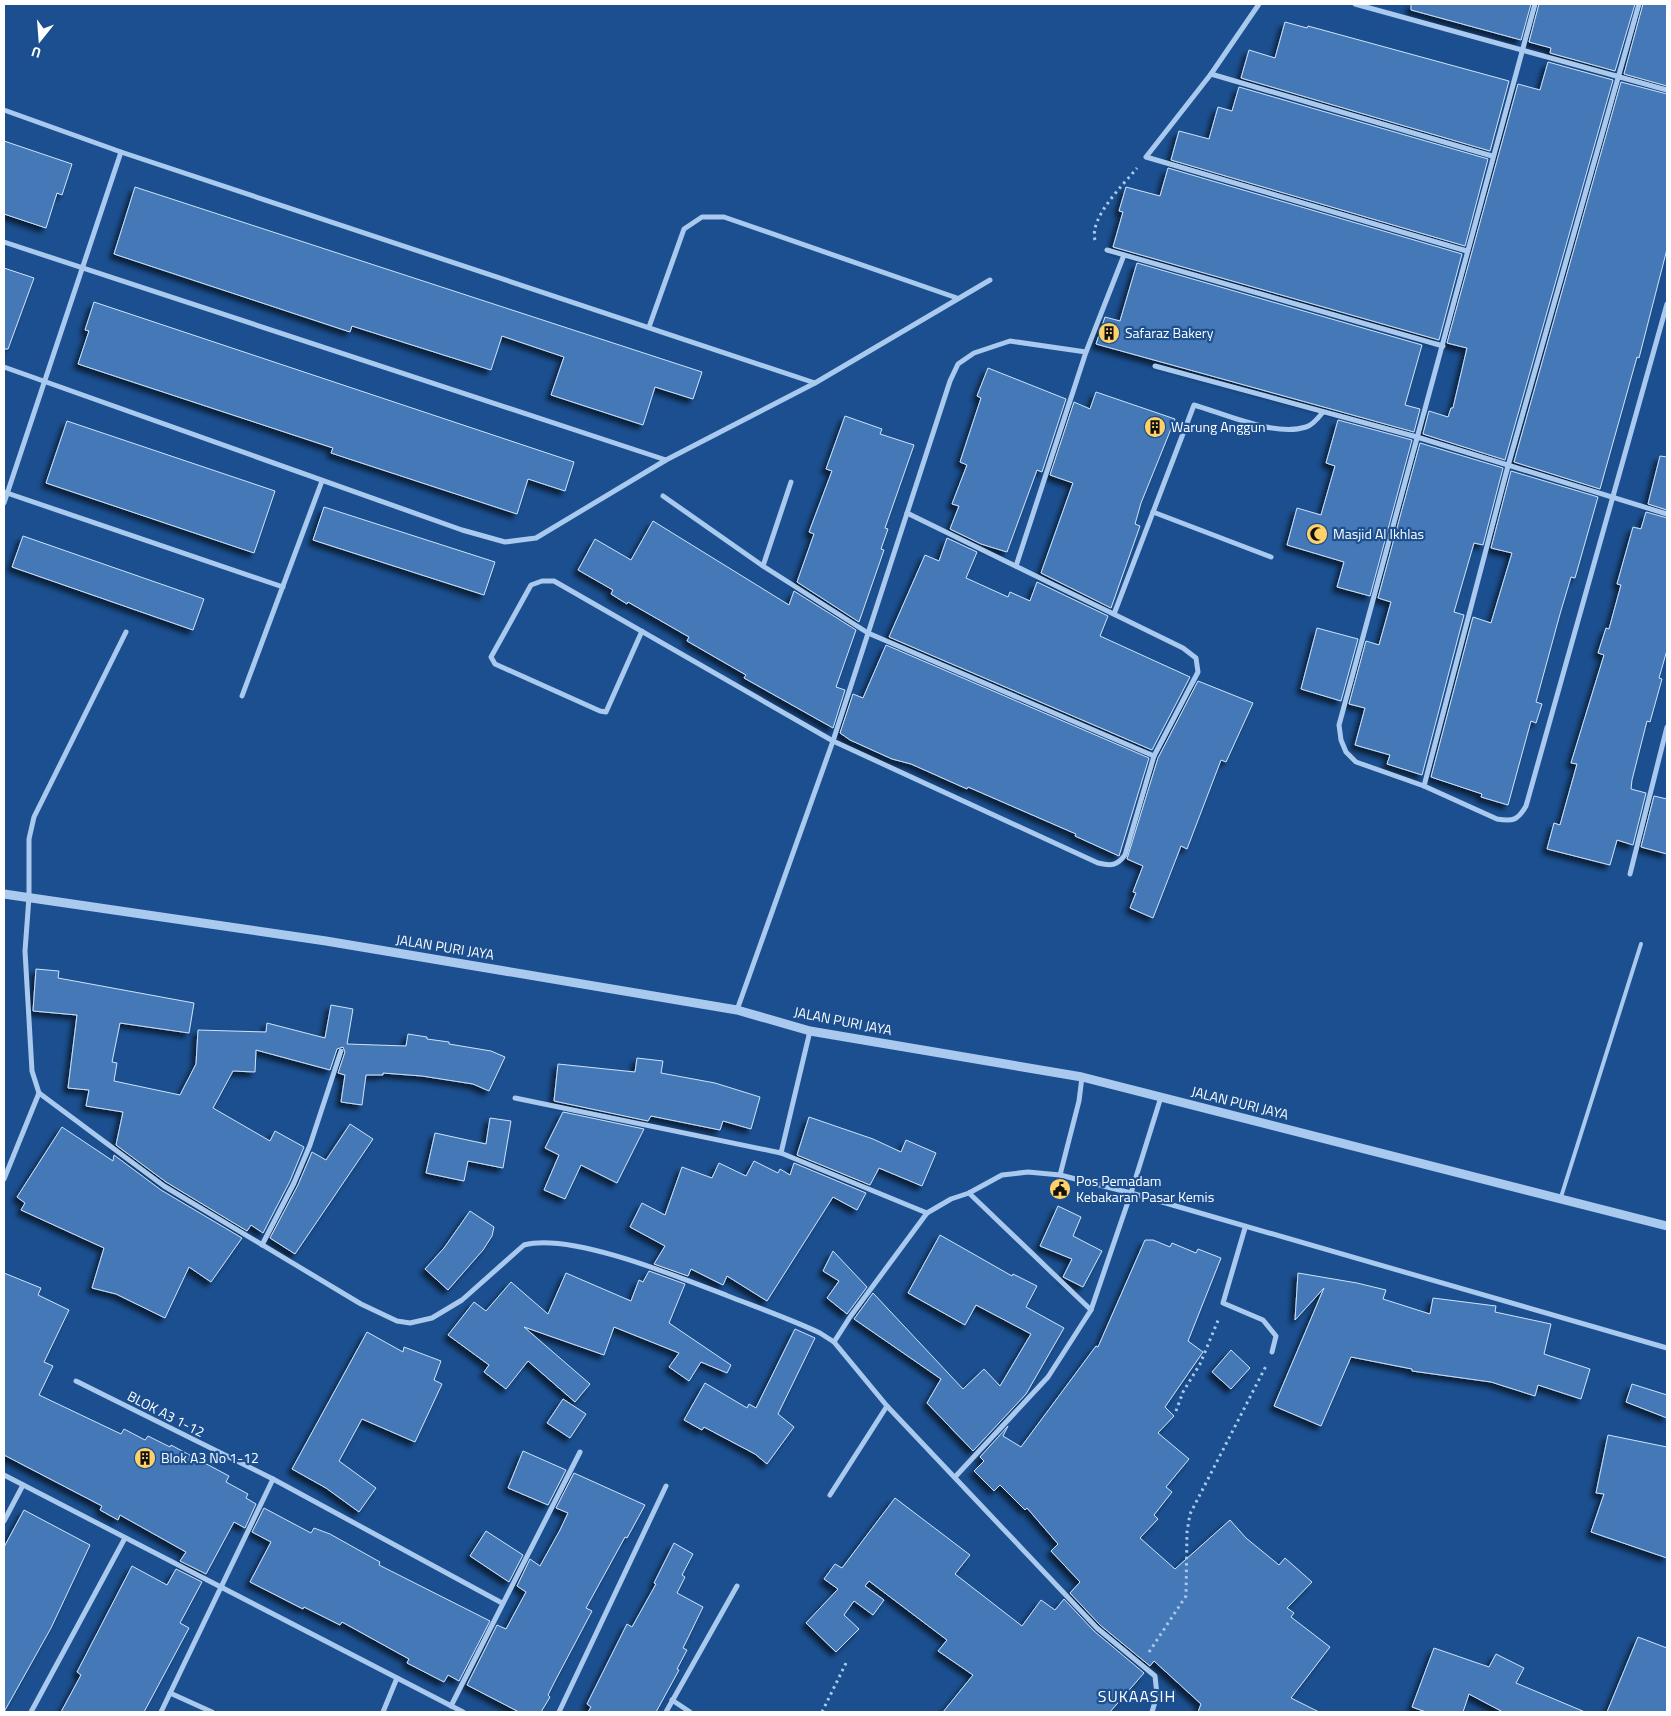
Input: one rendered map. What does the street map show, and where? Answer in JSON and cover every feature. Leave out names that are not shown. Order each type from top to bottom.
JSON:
[{"type":"street","points":[[1258,4],[1211,74],[1146,157],[1467,251]]},
{"type":"street","points":[[1354,4],[1667,90]]},
{"type":"street","points":[[1535,4],[1492,156],[1443,346],[1339,725],[1341,740],[1346,752],[1356,762],[1424,786],[1497,819],[1509,822],[1518,819],[1526,806],[1667,304]]},
{"type":"street","points":[[1424,786],[1508,466],[1617,76],[1639,4]]},
{"type":"street","points":[[1211,74],[1492,156]]},
{"type":"street","points":[[4,110],[121,152],[815,383]]},
{"type":"street","points":[[4,503],[5,492],[121,152]]},
{"type":"street","points":[[649,327],[684,229],[702,217],[724,217],[957,298]]},
{"type":"street","points":[[4,242],[82,270],[666,460]]},
{"type":"street","points":[[1107,250],[1443,346]]},
{"type":"street","points":[[1016,566],[1086,352],[1124,255]]},
{"type":"street","points":[[4,367],[462,530],[505,542],[536,538],[666,460],[815,383],[990,280]]},
{"type":"street","points":[[737,1010],[833,741],[950,381],[958,364],[974,353],[1010,341],[1086,352]]},
{"type":"street","points":[[1155,366],[1417,437],[1667,514]]},
{"type":"street","points":[[1114,614],[1194,405],[1258,425],[1288,430],[1308,427],[1323,412]]},
{"type":"street","points":[[242,696],[322,481]]},
{"type":"street","points":[[763,566],[791,482]]},
{"type":"street","points":[[5,492],[283,587]]},
{"type":"street","points":[[663,496],[763,566],[868,633],[1154,756]]},
{"type":"street","points":[[642,631],[606,712],[495,664],[491,657],[531,585],[542,580],[554,581],[642,631],[833,741],[1098,862],[1112,866],[1121,862],[1154,756],[1198,672],[1196,658],[1183,648],[907,512]]},
{"type":"street","points":[[1153,512],[1271,557]]},
{"type":"street","points":[[126,632],[34,817],[29,839],[29,897],[25,951],[32,1071],[39,1093],[164,1186],[361,1304],[397,1321],[410,1323],[432,1318],[462,1300],[524,1245],[536,1242],[602,1252],[661,1271],[804,1325],[834,1342],[887,1406],[1097,1628],[1142,1663],[1155,1676],[1158,1686],[1152,1712]]},
{"type":"street","points":[[1630,874],[1667,727]]},
{"type":"street","name":"JALAN PURI JAYA","points":[[4,894],[326,942],[737,1010],[810,1031],[1082,1077],[1667,1226]]},
{"type":"street","points":[[781,1153],[810,1031]]},
{"type":"street","points":[[262,1245],[307,1152],[341,1051]]},
{"type":"street","points":[[1060,1176],[1079,1101],[1082,1077]]},
{"type":"street","points":[[4,1179],[39,1093]]},
{"type":"street","points":[[955,1477],[1048,1378],[1091,1310],[1161,1097]]},
{"type":"street","points":[[515,1098],[781,1153],[927,1213]]},
{"type":"street","points":[[834,1342],[850,1317],[927,1213],[951,1199],[969,1193],[1002,1175],[1028,1172],[1060,1176],[1131,1193],[1245,1228],[1667,1348]]},
{"type":"street","points":[[969,1193],[1091,1310]]},
{"type":"street","points":[[1245,1228],[1223,1303],[1263,1320],[1276,1336],[1272,1352]]},
{"type":"street","name":"BLOK A3 1-12","points":[[76,1382],[273,1480],[502,1603]]},
{"type":"street","points":[[830,1495],[887,1406]]},
{"type":"street","points":[[451,1706],[580,1452]]},
{"type":"street","points":[[4,1475],[463,1712]]},
{"type":"street","points":[[161,1712],[273,1480]]},
{"type":"street","points":[[4,1521],[23,1485]]},
{"type":"street","points":[[559,1712],[666,1486]]},
{"type":"street","points":[[32,1712],[125,1538]]},
{"type":"street","points":[[666,1712],[737,1586]]},
{"type":"street","points":[[382,1712],[397,1678]]},
{"type":"street","points":[[170,1692],[212,1712]]},
{"type":"street","points":[[672,1700],[690,1712]]},
{"type":"lane","points":[[1560,1200],[1641,944]]},
{"type":"path","points":[[1107,250],[1099,246],[1094,239],[1094,228],[1100,215],[1146,157]]},
{"type":"path","points":[[1176,1411],[1183,1392],[1200,1364],[1217,1324],[1223,1303]]},
{"type":"path","points":[[1142,1663],[1186,1596],[1187,1532],[1190,1514],[1272,1352]]},
{"type":"path","points":[[822,1712],[847,1661]]},
{"type":"building","points":[[1411,4],[1531,4],[1521,40],[1411,10]]},
{"type":"building","points":[[1539,4],[1635,4],[1615,71],[1550,53],[1551,48],[1529,42]]},
{"type":"building","points":[[1643,4],[1667,4],[1667,86],[1624,74]]},
{"type":"building","points":[[1285,22],[1307,28],[1308,26],[1509,81],[1490,151],[1241,78],[1249,50],[1275,58]]},
{"type":"building","points":[[1548,62],[1613,80],[1505,460],[1423,434],[1429,411],[1448,417],[1451,408],[1453,408],[1467,348],[1447,343],[1518,84],[1540,90]]},
{"type":"building","points":[[1621,82],[1667,94],[1667,249],[1639,358],[1637,357],[1600,489],[1514,462]]},
{"type":"building","points":[[1239,87],[1488,159],[1465,246],[1171,160],[1179,131],[1209,139],[1218,107],[1232,111]]},
{"type":"building","points":[[4,141],[72,164],[62,195],[57,193],[46,228],[4,214]]},
{"type":"building","points":[[1168,168],[1462,254],[1439,340],[1113,247],[1123,212],[1119,211],[1126,187],[1160,196]]},
{"type":"building","points":[[135,187],[702,372],[693,399],[655,387],[643,425],[551,395],[564,357],[502,336],[491,370],[352,326],[350,332],[114,254]]},
{"type":"building","points":[[1137,263],[1422,345],[1405,405],[1420,409],[1414,432],[1096,344],[1105,317],[1120,321]]},
{"type":"building","points":[[4,268],[34,278],[8,349],[4,349]]},
{"type":"building","points":[[94,302],[574,462],[565,491],[528,479],[517,514],[331,453],[333,448],[78,364],[89,331],[85,330]]},
{"type":"building","points":[[988,368],[1066,399],[1042,472],[1037,470],[1007,552],[981,544],[950,529],[959,506],[952,504],[967,465],[960,462],[981,398],[977,396]]},
{"type":"building","points":[[1096,392],[1175,419],[1141,503],[1135,524],[1140,526],[1111,608],[1041,573],[1073,483],[1050,475],[1074,402],[1090,409]]},
{"type":"building","points":[[845,416],[882,429],[880,434],[914,445],[885,528],[888,529],[881,549],[884,550],[859,622],[797,582],[814,534],[809,532],[832,471],[826,469]]},
{"type":"building","points":[[1338,420],[1412,440],[1370,596],[1337,587],[1344,562],[1287,545],[1297,508],[1321,515],[1335,466],[1326,463]]},
{"type":"building","points":[[67,421],[275,491],[254,553],[46,483]]},
{"type":"building","points":[[1420,443],[1503,468],[1483,545],[1474,543],[1454,612],[1464,615],[1422,775],[1387,764],[1390,755],[1355,745],[1365,708],[1349,704],[1366,641],[1379,645],[1391,602],[1378,598]]},
{"type":"building","points":[[1660,456],[1667,457],[1667,510],[1648,504]]},
{"type":"building","points":[[1511,471],[1598,497],[1575,578],[1571,577],[1536,702],[1542,704],[1536,723],[1531,721],[1508,805],[1481,797],[1482,794],[1431,777],[1473,617],[1491,623],[1512,553],[1491,548]]},
{"type":"building","points":[[324,507],[495,562],[484,595],[313,540]]},
{"type":"building","points":[[1646,512],[1667,518],[1667,650],[1659,678],[1662,679],[1650,722],[1647,721],[1632,780],[1631,789],[1646,793],[1633,845],[1617,840],[1610,865],[1547,849],[1554,823],[1560,825],[1577,764],[1571,763],[1604,655],[1598,653],[1606,628],[1609,629],[1621,585],[1617,584],[1633,527],[1641,529]]},
{"type":"building","points":[[653,521],[789,605],[794,591],[856,630],[836,687],[845,690],[833,728],[744,678],[746,675],[687,641],[689,637],[628,602],[627,604],[611,594],[613,590],[578,570],[595,539],[631,560]]},
{"type":"building","points":[[23,536],[204,599],[193,630],[12,567]]},
{"type":"building","points":[[947,538],[977,552],[966,578],[1008,597],[1010,592],[1030,601],[1037,582],[1108,616],[1100,636],[1190,677],[1152,750],[889,637],[925,555],[939,561]]},
{"type":"building","points":[[1317,628],[1358,639],[1341,701],[1301,689]]},
{"type":"building","points":[[886,645],[1149,758],[1119,856],[1075,836],[1076,834],[968,787],[967,789],[911,764],[892,759],[850,740],[840,733],[853,694],[863,698]]},
{"type":"building","points":[[1198,681],[1253,703],[1226,762],[1221,760],[1187,849],[1181,846],[1153,918],[1130,908],[1136,893],[1133,892],[1143,866],[1127,859],[1158,758]]},
{"type":"building","points":[[1654,796],[1667,799],[1667,854],[1641,847]]},
{"type":"building","points":[[36,969],[59,971],[58,978],[194,1003],[189,1033],[120,1023],[112,1062],[117,1063],[114,1081],[180,1095],[196,1064],[198,1030],[266,1032],[267,1023],[325,1038],[331,1005],[353,1009],[347,1044],[406,1046],[408,1034],[449,1042],[449,1044],[491,1051],[505,1057],[489,1091],[473,1084],[422,1076],[383,1073],[383,1075],[366,1075],[362,1105],[341,1102],[345,1075],[338,1073],[345,1052],[343,1047],[337,1049],[330,1070],[256,1050],[255,1072],[233,1071],[213,1108],[270,1141],[275,1131],[304,1147],[290,1181],[263,1233],[251,1225],[247,1231],[166,1182],[116,1145],[123,1112],[86,1106],[89,1090],[68,1088],[77,1015],[33,1011]]},
{"type":"building","points":[[637,1058],[663,1061],[661,1073],[715,1083],[760,1097],[751,1129],[723,1121],[720,1130],[651,1116],[648,1121],[554,1101],[558,1064],[635,1072]]},
{"type":"building","points":[[563,1112],[644,1129],[617,1183],[581,1165],[565,1199],[544,1190],[559,1155],[545,1148]]},
{"type":"building","points":[[809,1117],[873,1139],[901,1152],[906,1140],[936,1153],[922,1186],[879,1168],[870,1185],[797,1155]]},
{"type":"building","points":[[490,1118],[511,1121],[503,1168],[468,1161],[464,1181],[426,1173],[435,1133],[486,1144]]},
{"type":"building","points":[[350,1124],[373,1139],[295,1254],[270,1238],[298,1185],[312,1152],[326,1160]]},
{"type":"building","points":[[62,1127],[113,1161],[114,1155],[161,1190],[242,1238],[211,1282],[189,1267],[165,1318],[116,1294],[92,1288],[104,1248],[21,1210],[25,1203],[17,1197]]},
{"type":"building","points":[[754,1161],[778,1173],[780,1169],[790,1175],[794,1163],[866,1193],[857,1210],[833,1197],[767,1301],[727,1276],[723,1285],[691,1269],[688,1276],[654,1264],[665,1246],[630,1227],[642,1203],[665,1215],[682,1167],[712,1178],[719,1163],[746,1176]]},
{"type":"building","points":[[1058,1206],[1081,1217],[1073,1236],[1102,1251],[1083,1287],[1063,1277],[1072,1259],[1040,1246]]},
{"type":"building","points":[[470,1211],[494,1227],[492,1236],[483,1250],[448,1290],[425,1269],[444,1248]]},
{"type":"building","points":[[940,1235],[1012,1276],[1013,1274],[1037,1286],[1026,1307],[1064,1328],[1026,1394],[973,1451],[927,1403],[941,1379],[854,1319],[873,1293],[963,1389],[984,1369],[1000,1386],[1031,1334],[976,1305],[965,1325],[908,1293]]},
{"type":"building","points":[[1145,1240],[1153,1240],[1170,1247],[1172,1243],[1196,1253],[1198,1249],[1221,1258],[1188,1341],[1203,1352],[1165,1407],[1174,1416],[1158,1433],[1189,1459],[1166,1487],[1172,1492],[1154,1515],[1158,1519],[1140,1538],[1175,1569],[1230,1520],[1246,1538],[1279,1565],[1285,1558],[1312,1582],[1287,1608],[1294,1613],[1291,1617],[1330,1647],[1291,1698],[1319,1712],[1198,1712],[1201,1704],[1154,1661],[1150,1666],[1100,1625],[1070,1593],[1080,1582],[1051,1551],[1058,1544],[1027,1508],[1025,1510],[1000,1485],[994,1491],[974,1471],[984,1461],[980,1457],[1008,1426],[1003,1436],[1021,1447],[1096,1346],[1098,1347]]},
{"type":"building","points":[[833,1251],[867,1287],[847,1314],[827,1298],[839,1281],[823,1271]]},
{"type":"building","points":[[649,1271],[685,1284],[669,1323],[731,1365],[727,1373],[701,1362],[689,1381],[669,1367],[679,1353],[614,1327],[604,1355],[524,1327],[590,1384],[575,1402],[528,1361],[506,1389],[484,1372],[489,1365],[448,1335],[474,1302],[486,1311],[511,1282],[548,1314],[566,1273],[631,1301],[639,1280],[643,1282]]},
{"type":"building","points":[[4,1273],[41,1288],[38,1295],[69,1310],[44,1362],[53,1366],[39,1395],[121,1434],[124,1429],[145,1440],[148,1436],[170,1447],[171,1445],[229,1476],[226,1482],[248,1494],[246,1498],[256,1504],[245,1528],[234,1522],[206,1574],[180,1561],[186,1552],[120,1515],[118,1520],[100,1510],[102,1506],[4,1455]]},
{"type":"building","points":[[1298,1273],[1386,1290],[1383,1299],[1430,1314],[1433,1298],[1496,1306],[1495,1312],[1551,1324],[1544,1354],[1590,1369],[1581,1399],[1538,1385],[1535,1396],[1491,1382],[1412,1371],[1412,1369],[1351,1357],[1321,1426],[1274,1406],[1324,1288],[1295,1320]]},
{"type":"building","points":[[795,1329],[815,1338],[778,1414],[794,1427],[767,1464],[755,1454],[704,1427],[702,1430],[684,1420],[705,1383],[747,1408],[749,1404],[756,1408]]},
{"type":"building","points":[[367,1332],[403,1352],[404,1347],[441,1361],[434,1380],[442,1384],[415,1442],[362,1419],[339,1461],[376,1488],[359,1512],[326,1488],[292,1469]]},
{"type":"building","points":[[1231,1350],[1250,1368],[1231,1389],[1212,1372]]},
{"type":"building","points":[[1632,1384],[1667,1395],[1667,1418],[1626,1402]]},
{"type":"building","points":[[563,1399],[586,1414],[570,1438],[547,1423]]},
{"type":"building","points":[[1608,1435],[1667,1447],[1667,1558],[1591,1532],[1604,1494],[1596,1493]]},
{"type":"building","points":[[523,1451],[566,1470],[548,1505],[508,1488]]},
{"type":"building","points":[[574,1473],[645,1505],[586,1608],[592,1611],[541,1712],[519,1712],[467,1685],[497,1625],[506,1629],[526,1592],[517,1586],[530,1559],[540,1566],[560,1530],[568,1513],[556,1508]]},
{"type":"building","points":[[895,1498],[970,1555],[955,1574],[1022,1626],[1041,1600],[1055,1610],[1064,1599],[1094,1631],[1144,1673],[1110,1712],[943,1712],[973,1675],[938,1651],[947,1640],[869,1581],[865,1586],[884,1600],[873,1615],[854,1601],[844,1615],[859,1629],[836,1652],[806,1623],[838,1589],[824,1579],[835,1564],[842,1568]]},
{"type":"building","points":[[264,1508],[311,1533],[314,1528],[330,1534],[380,1562],[379,1565],[490,1621],[459,1681],[448,1675],[444,1682],[407,1663],[409,1659],[342,1622],[340,1625],[304,1607],[303,1609],[250,1582],[271,1542],[252,1532]]},
{"type":"building","points":[[24,1510],[90,1545],[51,1628],[4,1712],[4,1547]]},
{"type":"building","points":[[486,1531],[523,1555],[509,1582],[470,1556]]},
{"type":"building","points":[[674,1543],[693,1554],[682,1575],[685,1577],[677,1593],[703,1607],[683,1648],[687,1650],[677,1669],[679,1670],[656,1712],[588,1712],[591,1707],[587,1704],[627,1624],[632,1627],[656,1584],[654,1583]]},
{"type":"building","points":[[132,1566],[167,1585],[176,1569],[202,1582],[180,1623],[189,1628],[144,1712],[61,1712],[81,1675],[77,1672]]},
{"type":"building","points":[[1638,1637],[1667,1648],[1667,1712],[1607,1712]]},
{"type":"building","points":[[1434,1648],[1489,1667],[1496,1654],[1524,1668],[1516,1683],[1585,1712],[1503,1712],[1469,1694],[1463,1712],[1426,1712],[1412,1707]]},
{"type":"place","name":"Safaraz Bakery","points":[[1109,333]]},
{"type":"place","name":"Warung Anggun","points":[[1155,427]]},
{"type":"place","name":"Masjid Al Ikhlas","points":[[1317,534]]},
{"type":"place","name":"Pos Pemadam Kebakaran Pasar Kemis","points":[[1060,1189]]},
{"type":"place","name":"Blok A3 No 1-12","points":[[145,1458]]},
{"type":"district","name":"SUKAASIH","points":[[1137,1696]]}]
